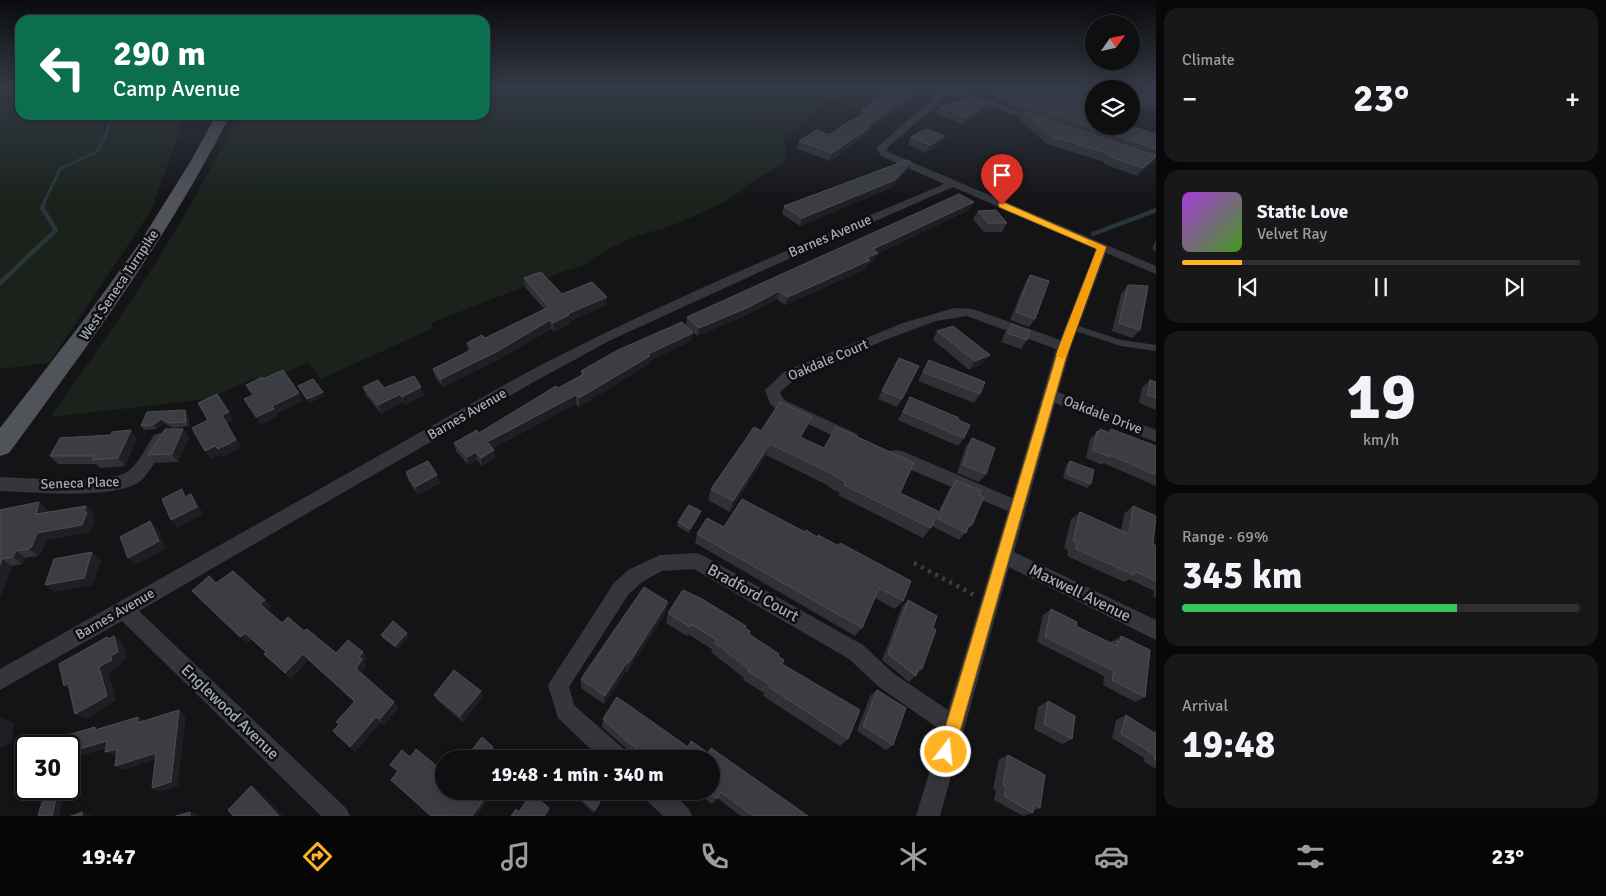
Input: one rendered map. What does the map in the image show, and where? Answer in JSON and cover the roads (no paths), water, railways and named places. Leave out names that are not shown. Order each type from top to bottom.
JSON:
[{"type":"main road","name":"West Seneca Turnpike","points":[[0,446],[83,339],[128,273],[173,204],[218,124]]},
{"type":"street","points":[[909,124],[881,148],[884,154],[1156,270]]},
{"type":"street","name":"Barnes Avenue","points":[[0,680],[604,338],[762,266],[952,184]]},
{"type":"street","points":[[933,814],[954,726],[1064,347],[1102,247]]},
{"type":"street","name":"Oakdale Court","points":[[862,442],[781,405],[775,400],[772,390],[789,376],[875,340],[952,313],[964,311],[1064,347]]},
{"type":"street","name":"Oakdale Drive","points":[[1051,395],[1156,436]]},
{"type":"street","name":"Seneca Place","points":[[0,484],[85,485],[126,481],[134,477],[165,431]]},
{"type":"street","points":[[880,450],[1018,508]]},
{"type":"street","name":"Maxwell Avenue","points":[[1004,556],[1156,630]]},
{"type":"street","name":"Bradford Court","points":[[608,750],[565,711],[558,685],[621,588],[635,576],[660,563],[696,561],[828,634],[856,652],[886,680],[954,726]]},
{"type":"street","name":"Englewood Avenue","points":[[123,609],[338,816]]},
{"type":"street","points":[[663,800],[680,816]]},
{"type":"lane","points":[[1072,327],[1121,343],[1156,348]]},
{"type":"waterway","points":[[42,207],[60,169],[96,152],[104,139],[110,124]]},
{"type":"waterway","points":[[0,283],[56,230],[42,208],[43,206]]},
{"type":"waterway","points":[[1093,234],[1156,210]]}]
